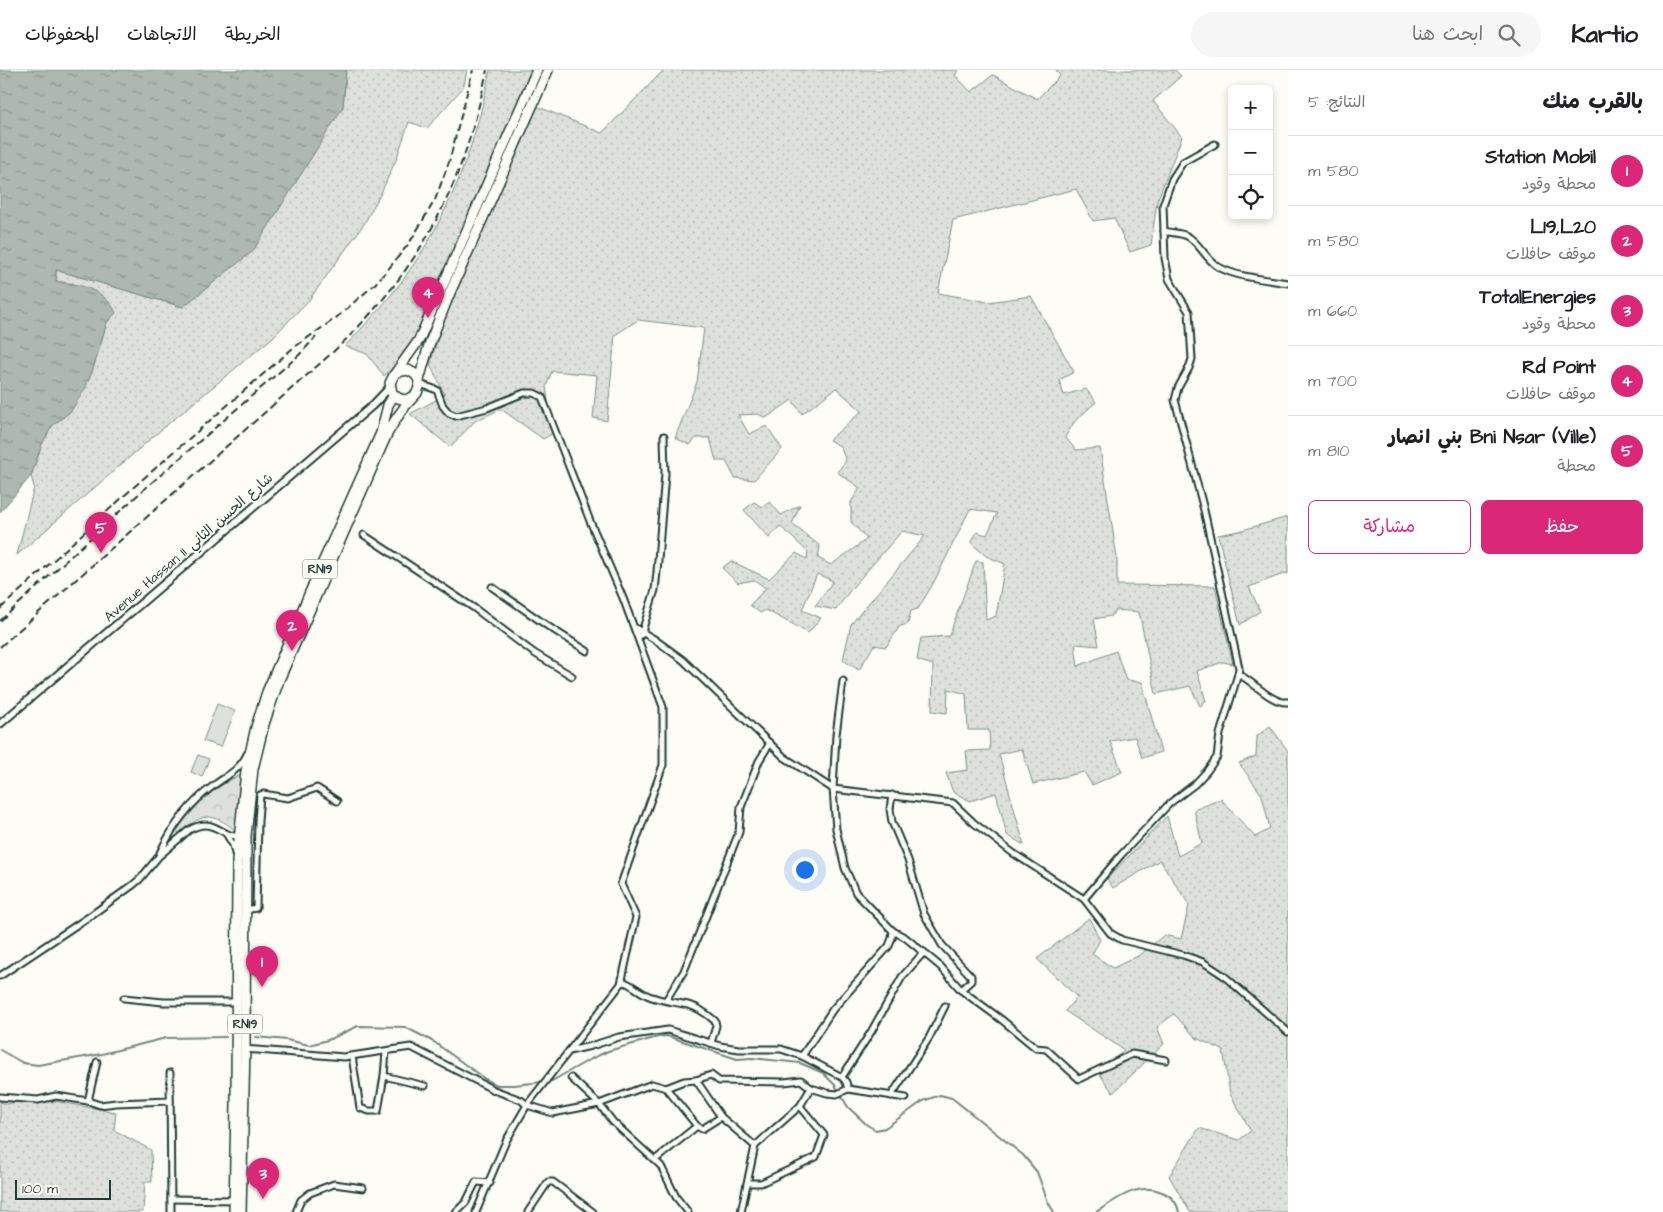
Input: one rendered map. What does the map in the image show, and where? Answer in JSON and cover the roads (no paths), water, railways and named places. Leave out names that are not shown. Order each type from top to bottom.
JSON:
[{"type":"highway","name":"RN19","points":[[240,1049],[236,1002],[237,861],[242,836],[251,746],[260,713],[381,432],[392,392],[391,379],[419,340],[537,70]]},
{"type":"highway","name":"RN19","points":[[241,1212],[238,1200],[240,1049],[246,910],[242,836],[247,820],[249,770],[279,680],[388,434],[401,412],[419,390],[419,382],[429,345],[548,70]]},
{"type":"highway","points":[[397,372],[408,370],[415,374],[419,382]]},
{"type":"highway","points":[[392,392],[405,400],[413,397]]},
{"type":"highway","name":"RN19","points":[[234,1212],[238,1200]]},
{"type":"street","points":[[1084,899],[1170,803],[1207,772],[1217,756],[1220,734],[1238,674],[1239,668],[1206,520],[1175,400],[1178,388],[1192,359],[1189,312],[1170,279],[1164,258],[1163,205],[1172,179],[1183,162],[1215,144]]},
{"type":"street","points":[[1164,231],[1186,235],[1216,265],[1227,271],[1288,283]]},
{"type":"street","points":[[419,382],[437,390],[443,406],[449,413],[456,416],[487,408],[520,394],[534,393],[542,397],[634,628],[663,708],[662,764],[621,884],[636,917],[621,984],[527,1105],[506,1141],[476,1212]]},
{"type":"street","name":"Avenue Hassan II شارع الحسن الثاني","points":[[0,724],[372,406],[392,392]]},
{"type":"street","points":[[638,639],[643,632],[655,590],[665,474],[664,436]]},
{"type":"street","points":[[364,535],[474,608],[534,653],[572,676]]},
{"type":"street","points":[[492,587],[587,651]]},
{"type":"street","points":[[634,628],[684,660],[784,757],[832,789],[953,803],[974,823],[1013,854],[1084,899],[1110,933],[1122,940],[1183,955],[1203,962],[1223,975],[1288,1032]]},
{"type":"street","points":[[1238,674],[1252,681],[1274,699],[1280,702],[1288,702]]},
{"type":"street","points":[[843,681],[832,789],[836,828],[845,868],[856,893],[893,931],[906,938],[941,966],[961,990],[1036,1048],[1046,1049],[1079,1079],[1132,1054],[1166,1060]]},
{"type":"street","points":[[666,1000],[684,971],[739,832],[741,807],[759,761],[770,743]]},
{"type":"street","points":[[159,856],[171,831],[185,813],[213,786],[234,771],[244,760],[251,746]]},
{"type":"street","points":[[234,771],[249,770]]},
{"type":"street","points":[[246,910],[256,908],[260,795],[288,798],[317,788],[337,801]]},
{"type":"street","points":[[892,795],[890,809],[892,822],[908,860],[924,914],[942,945],[971,976],[970,980],[961,990]]},
{"type":"street","points":[[247,820],[258,821]]},
{"type":"street","points":[[0,976],[123,893],[140,879],[159,856],[194,827],[201,825],[214,826],[234,837],[242,836]]},
{"type":"street","points":[[225,832],[233,845],[237,861]]},
{"type":"street","points":[[802,1056],[833,1009],[889,946],[893,931]]},
{"type":"street","points":[[842,1077],[871,1032],[902,977],[924,952]]},
{"type":"street","points":[[622,981],[631,984],[649,996],[689,1005],[703,1011],[715,1021],[716,1026],[711,1043]]},
{"type":"street","points":[[124,998],[163,1002],[236,1002]]},
{"type":"street","points":[[891,1096],[929,1038],[945,1006]]},
{"type":"street","points":[[569,1051],[619,1037],[668,1030],[739,1049],[781,1049],[802,1056],[842,1077],[846,1082],[846,1090]]},
{"type":"street","points":[[240,1049],[344,1057],[411,1047],[494,1090],[521,1100],[527,1105],[554,1113],[599,1104],[652,1084],[666,1088],[697,1126],[702,1129],[721,1117]]},
{"type":"street","points":[[352,1056],[360,1108],[369,1111],[378,1110],[386,1052]]},
{"type":"street","points":[[88,1101],[97,1062]]},
{"type":"street","points":[[170,1073],[171,1212]]},
{"type":"street","points":[[666,1088],[684,1080],[696,1080],[712,1075],[719,1080],[784,1082],[801,1080],[811,1088],[827,1093],[837,1094],[846,1090],[906,1098]]},
{"type":"street","points":[[384,1076],[425,1086]]},
{"type":"street","points":[[571,1078],[661,1166],[676,1197],[688,1212]]},
{"type":"street","points":[[696,1080],[721,1117],[755,1146]]},
{"type":"street","points":[[741,1212],[755,1146],[800,1106],[811,1088]]},
{"type":"street","points":[[0,1097],[38,1100],[56,1096],[88,1101],[100,1105],[170,1101]]},
{"type":"street","points":[[747,1183],[761,1183],[816,1157],[824,1135],[800,1106]]},
{"type":"street","points":[[655,1160],[697,1126]]},
{"type":"street","points":[[456,1212],[466,1202],[476,1182],[490,1182]]},
{"type":"street","points":[[528,1212],[548,1182],[554,1182],[593,1212]]},
{"type":"street","points":[[296,1212],[302,1200],[310,1193],[334,1184],[363,1188]]},
{"type":"street","points":[[171,1199],[238,1200]]},
{"type":"water","points":[[0,70],[346,70],[343,107],[253,251],[183,307],[56,270],[56,281],[79,285],[98,293],[109,302],[116,313],[107,322],[85,389],[71,411],[52,426],[42,444],[31,476],[0,512]]},
{"type":"waterway","points":[[256,1037],[287,1040],[309,1045],[328,1040],[358,1026],[405,1027],[434,1042],[485,1079],[497,1085],[552,1081],[608,1051],[667,1036],[737,1059],[752,1058],[800,1063],[823,1073],[835,1085],[848,1107],[867,1125],[876,1130],[885,1128],[923,1101],[940,1095],[952,1098],[1023,1155],[1037,1172],[1048,1202],[1054,1212]]},
{"type":"waterway","points":[[0,1050],[23,1063],[38,1065],[102,1054],[166,1038],[226,1037]]},
{"type":"waterway","points":[[1096,1212],[1119,1197],[1144,1189],[1153,1189],[1169,1195],[1177,1205],[1179,1212]]},
{"type":"railway","points":[[0,609],[135,486],[293,348],[336,318],[374,285],[390,267],[410,242],[435,200],[449,162],[473,70]]},
{"type":"railway","points":[[0,647],[333,352],[391,290],[434,224],[451,189],[477,113],[487,70]]},
{"type":"railway","points":[[0,621],[141,492],[299,355],[316,337]]},
{"type":"place","name":"Rd Point","points":[[428,318]]},
{"type":"place","name":"Bni Nsar (Ville) بني انصار","points":[[101,553]]},
{"type":"place","name":"L19,L20","points":[[292,651]]},
{"type":"place","name":"Station Mobil","points":[[262,987]]},
{"type":"place","name":"TotalEnergies","points":[[263,1199]]}]
